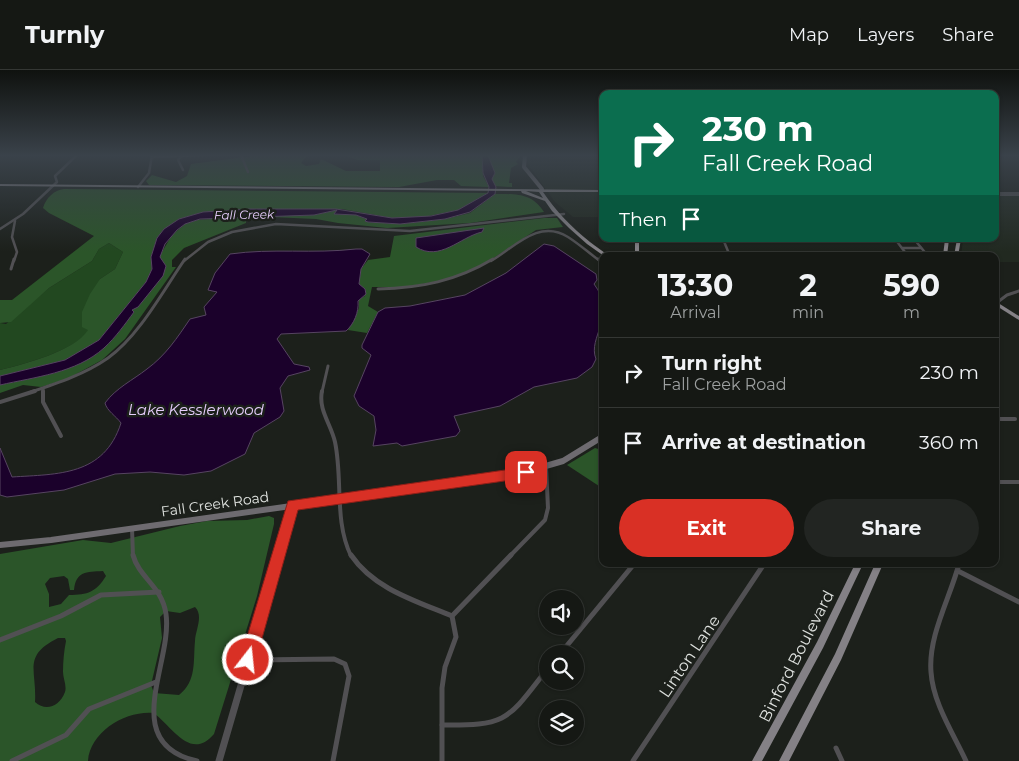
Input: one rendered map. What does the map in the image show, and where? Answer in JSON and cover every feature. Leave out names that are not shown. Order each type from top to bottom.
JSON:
[{"type":"main road","points":[[172,187],[599,192]]},
{"type":"main road","points":[[540,187],[561,214]]},
{"type":"main road","points":[[504,190],[539,196],[601,252]]},
{"type":"main road","points":[[523,192],[543,191]]},
{"type":"main road","points":[[543,191],[546,201]]},
{"type":"main road","points":[[999,306],[1019,318]]},
{"type":"main road","name":"Fall Creek Road","points":[[0,545],[518,474],[546,467],[576,455],[599,439]]},
{"type":"main road","name":"Binford Boulevard","points":[[757,761],[820,645],[858,567]]},
{"type":"main road","points":[[784,761],[843,647],[879,567]]},
{"type":"street","points":[[0,229],[15,221],[52,187]]},
{"type":"street","points":[[999,194],[1019,194]]},
{"type":"street","points":[[0,402],[42,389],[86,372],[116,352],[132,336],[188,256],[211,240],[232,232],[276,224],[406,231],[561,214]]},
{"type":"street","points":[[11,269],[17,252],[12,237],[15,221]]},
{"type":"street","points":[[378,289],[421,287],[466,276],[538,231],[553,230],[564,233],[599,260]]},
{"type":"street","points":[[579,245],[589,242]]},
{"type":"street","points":[[897,242],[905,252]]},
{"type":"street","points":[[916,242],[924,252]]},
{"type":"street","points":[[902,248],[921,248]]},
{"type":"street","points":[[999,301],[1019,291]]},
{"type":"street","points":[[328,366],[321,399],[336,448],[339,499],[348,547],[359,567],[380,583],[452,616]]},
{"type":"street","points":[[42,389],[43,402],[61,436]]},
{"type":"street","points":[[999,419],[1014,419]]},
{"type":"street","points":[[452,616],[545,520],[548,508],[546,467]]},
{"type":"street","points":[[999,482],[1019,482]]},
{"type":"street","points":[[219,761],[293,505]]},
{"type":"street","points":[[132,528],[135,562],[159,592],[166,613],[168,633],[156,682],[152,710],[159,735],[174,752],[184,758],[197,761]]},
{"type":"street","points":[[567,645],[632,567]]},
{"type":"street","name":"Linton Lane","points":[[633,761],[762,567]]},
{"type":"street","points":[[959,567],[932,655],[931,671],[936,692],[966,761]]},
{"type":"street","points":[[958,571],[1019,602]]},
{"type":"street","points":[[0,640],[61,616],[101,595],[159,592]]},
{"type":"street","points":[[442,761],[442,680],[456,634],[452,616]]},
{"type":"street","points":[[248,660],[334,659],[345,664],[349,676],[334,761]]},
{"type":"street","points":[[442,725],[482,725],[500,720],[511,712],[539,679]]},
{"type":"street","points":[[12,761],[66,735],[89,709],[156,682]]},
{"type":"street","points":[[836,748],[842,761]]},
{"type":"shaded area","points":[[544,187],[599,187],[599,217],[573,217],[555,202]]},
{"type":"shaded area","points":[[999,196],[1019,196],[1019,262],[999,262],[999,252],[961,252],[963,242],[999,242]]},
{"type":"green space","points":[[64,189],[488,193],[458,210],[424,217],[392,218],[342,209],[250,209],[203,212],[179,219],[164,229],[157,238],[151,257],[152,269],[146,282],[99,340],[65,360],[0,376],[0,370],[48,356],[81,338],[88,330],[82,327],[82,312],[90,294],[100,279],[115,269],[123,252],[109,243],[99,249],[92,261],[49,288],[11,322],[0,323],[0,300],[12,300],[94,236],[43,208],[51,195]]},
{"type":"green space","points":[[495,194],[517,195],[529,198],[544,212],[470,223],[387,228],[316,219],[271,217],[246,220],[246,223],[184,248],[172,260],[172,267],[176,267],[125,339],[102,360],[67,379],[41,387],[23,385],[0,393],[0,385],[68,369],[93,356],[108,344],[134,312],[132,310],[147,296],[155,284],[166,266],[159,257],[172,235],[185,224],[195,220],[273,215],[314,215],[337,210],[334,214],[356,215],[368,220],[368,222],[400,224],[445,219],[470,213]]},
{"type":"green space","points":[[557,218],[563,227],[536,230],[480,267],[450,279],[405,287],[372,287],[368,306],[378,312],[367,333],[348,330],[359,308],[359,299],[365,296],[363,288],[359,284],[361,269],[368,260],[390,257],[394,236]]},
{"type":"green space","points":[[109,243],[123,252],[115,269],[100,279],[89,330],[73,344],[48,356],[0,370],[0,323],[6,324],[49,288],[92,261],[99,249]]},
{"type":"green space","points":[[595,448],[599,449],[599,486],[567,465]]},
{"type":"green space","points":[[269,516],[274,518],[274,524],[257,596],[214,734],[206,741],[198,744],[190,743],[175,733],[154,713],[143,713],[122,719],[103,732],[95,740],[90,750],[88,761],[0,761],[0,554],[83,540],[111,543],[207,521],[247,520]],"holes":[[[103,571],[106,576],[99,586],[91,592],[69,595],[61,604],[49,607],[49,594],[45,584],[50,578],[64,576],[68,579],[70,590],[74,590],[77,579],[83,574]],[[195,607],[199,615],[191,677],[189,683],[179,695],[154,693],[151,685],[162,638],[160,617],[166,611],[180,613]],[[58,638],[65,638],[63,674],[66,687],[60,701],[52,706],[44,707],[35,702],[34,665],[35,658],[47,645]]]},
{"type":"water","name":"Fall Creek","points":[[489,187],[496,187],[495,194],[470,212],[445,219],[400,224],[368,222],[365,221],[367,219],[356,215],[334,214],[337,210],[314,215],[200,219],[185,224],[165,244],[160,257],[166,266],[163,276],[138,307],[132,310],[134,312],[104,348],[68,369],[0,385],[0,376],[65,360],[99,340],[146,282],[152,269],[151,257],[157,238],[164,229],[179,219],[203,212],[250,209],[336,209],[392,218],[431,216],[458,210],[488,193]]},
{"type":"water","points":[[484,228],[482,232],[442,250],[433,252],[416,247],[416,238]]},
{"type":"water","points":[[544,244],[554,246],[596,274],[597,280],[594,284],[599,293],[599,331],[594,351],[596,359],[592,367],[577,378],[534,387],[500,406],[454,416],[460,431],[456,436],[402,446],[397,443],[373,446],[376,430],[374,416],[359,406],[354,396],[371,355],[362,348],[362,345],[378,312],[385,308],[410,306],[465,295],[506,273]]},
{"type":"water","name":"Lake Kesslerwood","points":[[362,249],[370,254],[361,269],[359,284],[365,289],[366,294],[358,301],[358,309],[354,321],[346,331],[281,334],[277,339],[294,364],[309,367],[310,370],[288,376],[280,388],[284,411],[280,417],[254,433],[245,454],[211,471],[184,475],[150,472],[115,474],[64,490],[7,497],[0,495],[0,448],[12,477],[62,473],[91,463],[103,453],[113,440],[121,423],[105,403],[119,389],[160,358],[190,319],[206,315],[204,307],[217,292],[208,290],[215,273],[230,254],[261,251]]},
{"type":"route","points":[[248,660],[293,505],[526,472]]}]
